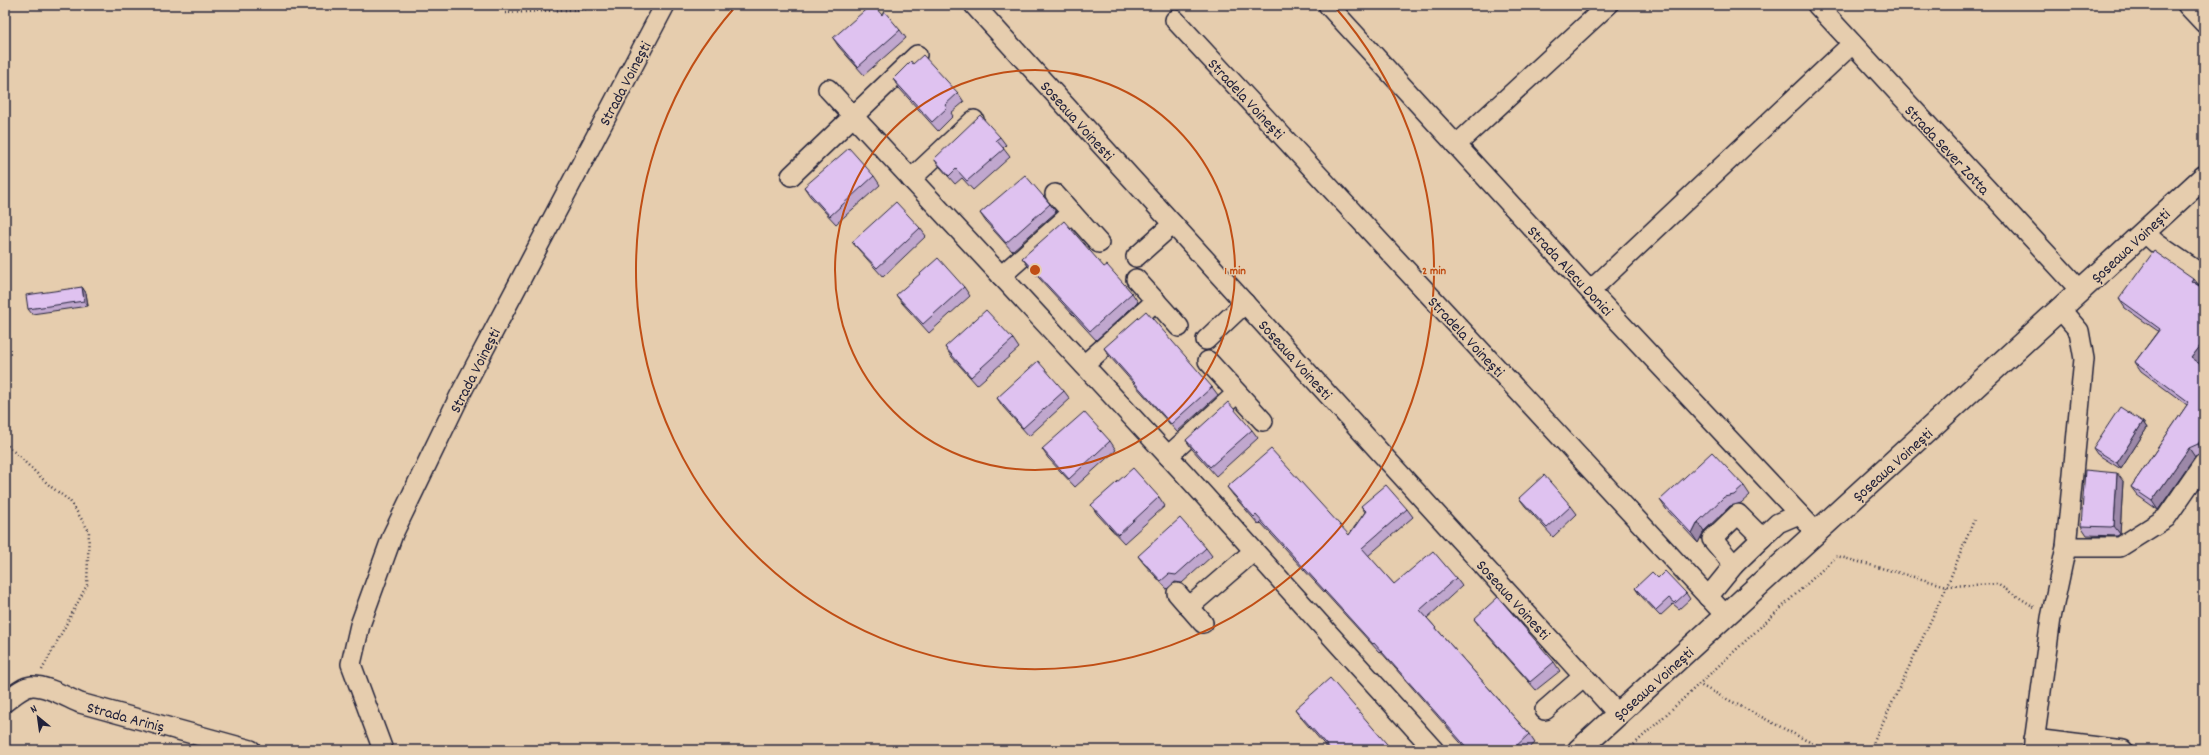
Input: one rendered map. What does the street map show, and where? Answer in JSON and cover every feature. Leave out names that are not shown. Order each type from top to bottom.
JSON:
[{"type":"main road","name":"Șoseaua Voinești","points":[[1579,750],[2204,177]]},
{"type":"street","name":"Strada Voinești","points":[[383,750],[351,664],[360,625],[393,534],[461,393],[665,5]]},
{"type":"street","name":"Soseaua Voinesti","points":[[974,5],[1618,714]]},
{"type":"street","name":"Strada Alecu Donici","points":[[1328,5],[1590,291],[1816,532]]},
{"type":"street","points":[[1456,145],[1608,5]]},
{"type":"street","name":"Strada Sever Zotta","points":[[1817,5],[2081,291]]},
{"type":"street","points":[[2187,5],[2204,23]]},
{"type":"street","name":"Stradela Voinești","points":[[1175,20],[1726,616]]},
{"type":"street","points":[[1590,291],[1852,44]]},
{"type":"street","points":[[791,176],[917,55]]},
{"type":"street","points":[[828,89],[1168,456],[1434,750]]},
{"type":"street","points":[[911,178],[974,120]]},
{"type":"street","points":[[1055,194],[1099,243]]},
{"type":"street","points":[[1001,276],[1072,213]]},
{"type":"street","points":[[1136,257],[1173,224]]},
{"type":"street","points":[[2144,232],[2156,243],[2204,276]]},
{"type":"street","points":[[1136,278],[1179,327]]},
{"type":"street","points":[[1084,365],[1156,301]]},
{"type":"street","points":[[1206,340],[1245,303]]},
{"type":"street","points":[[2060,310],[2079,331],[2084,360],[2066,547],[2051,618],[2034,745],[2123,750]]},
{"type":"street","points":[[1208,361],[1263,422]]},
{"type":"street","points":[[1168,456],[1237,393]]},
{"type":"street","points":[[2066,547],[2120,547],[2166,518],[2204,463]]},
{"type":"street","points":[[1734,565],[1712,539],[1738,514],[1762,538]]},
{"type":"street","points":[[1708,597],[1734,565],[1778,523],[1799,514]]},
{"type":"street","points":[[1189,607],[1254,551]]},
{"type":"street","points":[[1177,593],[1203,623]]},
{"type":"street","points":[[1545,710],[1584,676]]},
{"type":"street","points":[[5,702],[22,690],[33,686]]},
{"type":"street","name":"Strada Ariniș","points":[[33,686],[54,692],[80,703],[251,750]]},
{"type":"path","points":[[504,13],[648,5]]},
{"type":"path","points":[[5,443],[50,486],[70,501],[89,531],[87,585],[33,686]]},
{"type":"path","points":[[1870,750],[1947,586],[1974,520]]},
{"type":"path","points":[[1628,750],[1837,556],[1947,586],[1997,584],[2051,618]]},
{"type":"path","points":[[1698,684],[1825,750]]},
{"type":"building","points":[[871,5],[873,5],[882,15],[884,11],[900,30],[858,67],[833,38]]},
{"type":"building","points":[[923,55],[958,93],[945,105],[947,108],[932,122],[893,79],[911,61],[913,64]]},
{"type":"building","points":[[980,115],[1000,137],[996,140],[1004,149],[967,181],[956,169],[949,176],[934,159]]},
{"type":"building","points":[[849,148],[874,176],[830,216],[804,187]]},
{"type":"building","points":[[1025,175],[1050,204],[1006,243],[980,213]]},
{"type":"building","points":[[896,202],[920,228],[877,268],[852,242]]},
{"type":"building","points":[[1064,221],[1104,267],[1107,265],[1132,293],[1090,331],[1022,258]]},
{"type":"building","points":[[2154,251],[2193,278],[2191,281],[2204,289],[2204,341],[2191,358],[2204,367],[2204,435],[2198,444],[2189,448],[2152,501],[2131,487],[2189,402],[2135,362],[2160,329],[2119,299]]},
{"type":"building","points":[[938,258],[964,287],[923,324],[896,295]]},
{"type":"building","points":[[82,287],[84,301],[28,309],[26,295]]},
{"type":"building","points":[[986,310],[1013,339],[971,377],[945,347]]},
{"type":"building","points":[[1146,311],[1212,387],[1171,424],[1104,348]]},
{"type":"building","points":[[1038,361],[1064,391],[1023,428],[997,398]]},
{"type":"building","points":[[1228,402],[1252,430],[1210,467],[1186,440]]},
{"type":"building","points":[[2120,407],[2143,422],[2117,463],[2093,448]]},
{"type":"building","points":[[1084,412],[1110,441],[1069,479],[1042,449]]},
{"type":"building","points":[[1271,449],[1349,535],[1366,511],[1361,506],[1386,485],[1407,509],[1362,548],[1394,584],[1433,551],[1456,578],[1420,610],[1529,734],[1512,750],[1469,750],[1374,643],[1373,644],[1256,515],[1254,517],[1227,487]]},
{"type":"building","points":[[1712,452],[1744,486],[1734,495],[1724,497],[1698,522],[1692,534],[1660,500]]},
{"type":"building","points":[[1133,468],[1159,497],[1118,535],[1091,505]]},
{"type":"building","points":[[2085,470],[2117,473],[2114,526],[2081,526]]},
{"type":"building","points":[[1544,475],[1571,506],[1547,528],[1519,498]]},
{"type":"building","points":[[1180,518],[1206,548],[1176,575],[1169,574],[1161,581],[1138,556]]},
{"type":"building","points":[[1665,571],[1686,593],[1675,603],[1669,598],[1656,610],[1635,588],[1652,572],[1658,578]]},
{"type":"building","points":[[1498,597],[1554,662],[1530,682],[1474,619]]},
{"type":"building","points":[[1330,678],[1392,750],[1331,750],[1295,709]]}]
